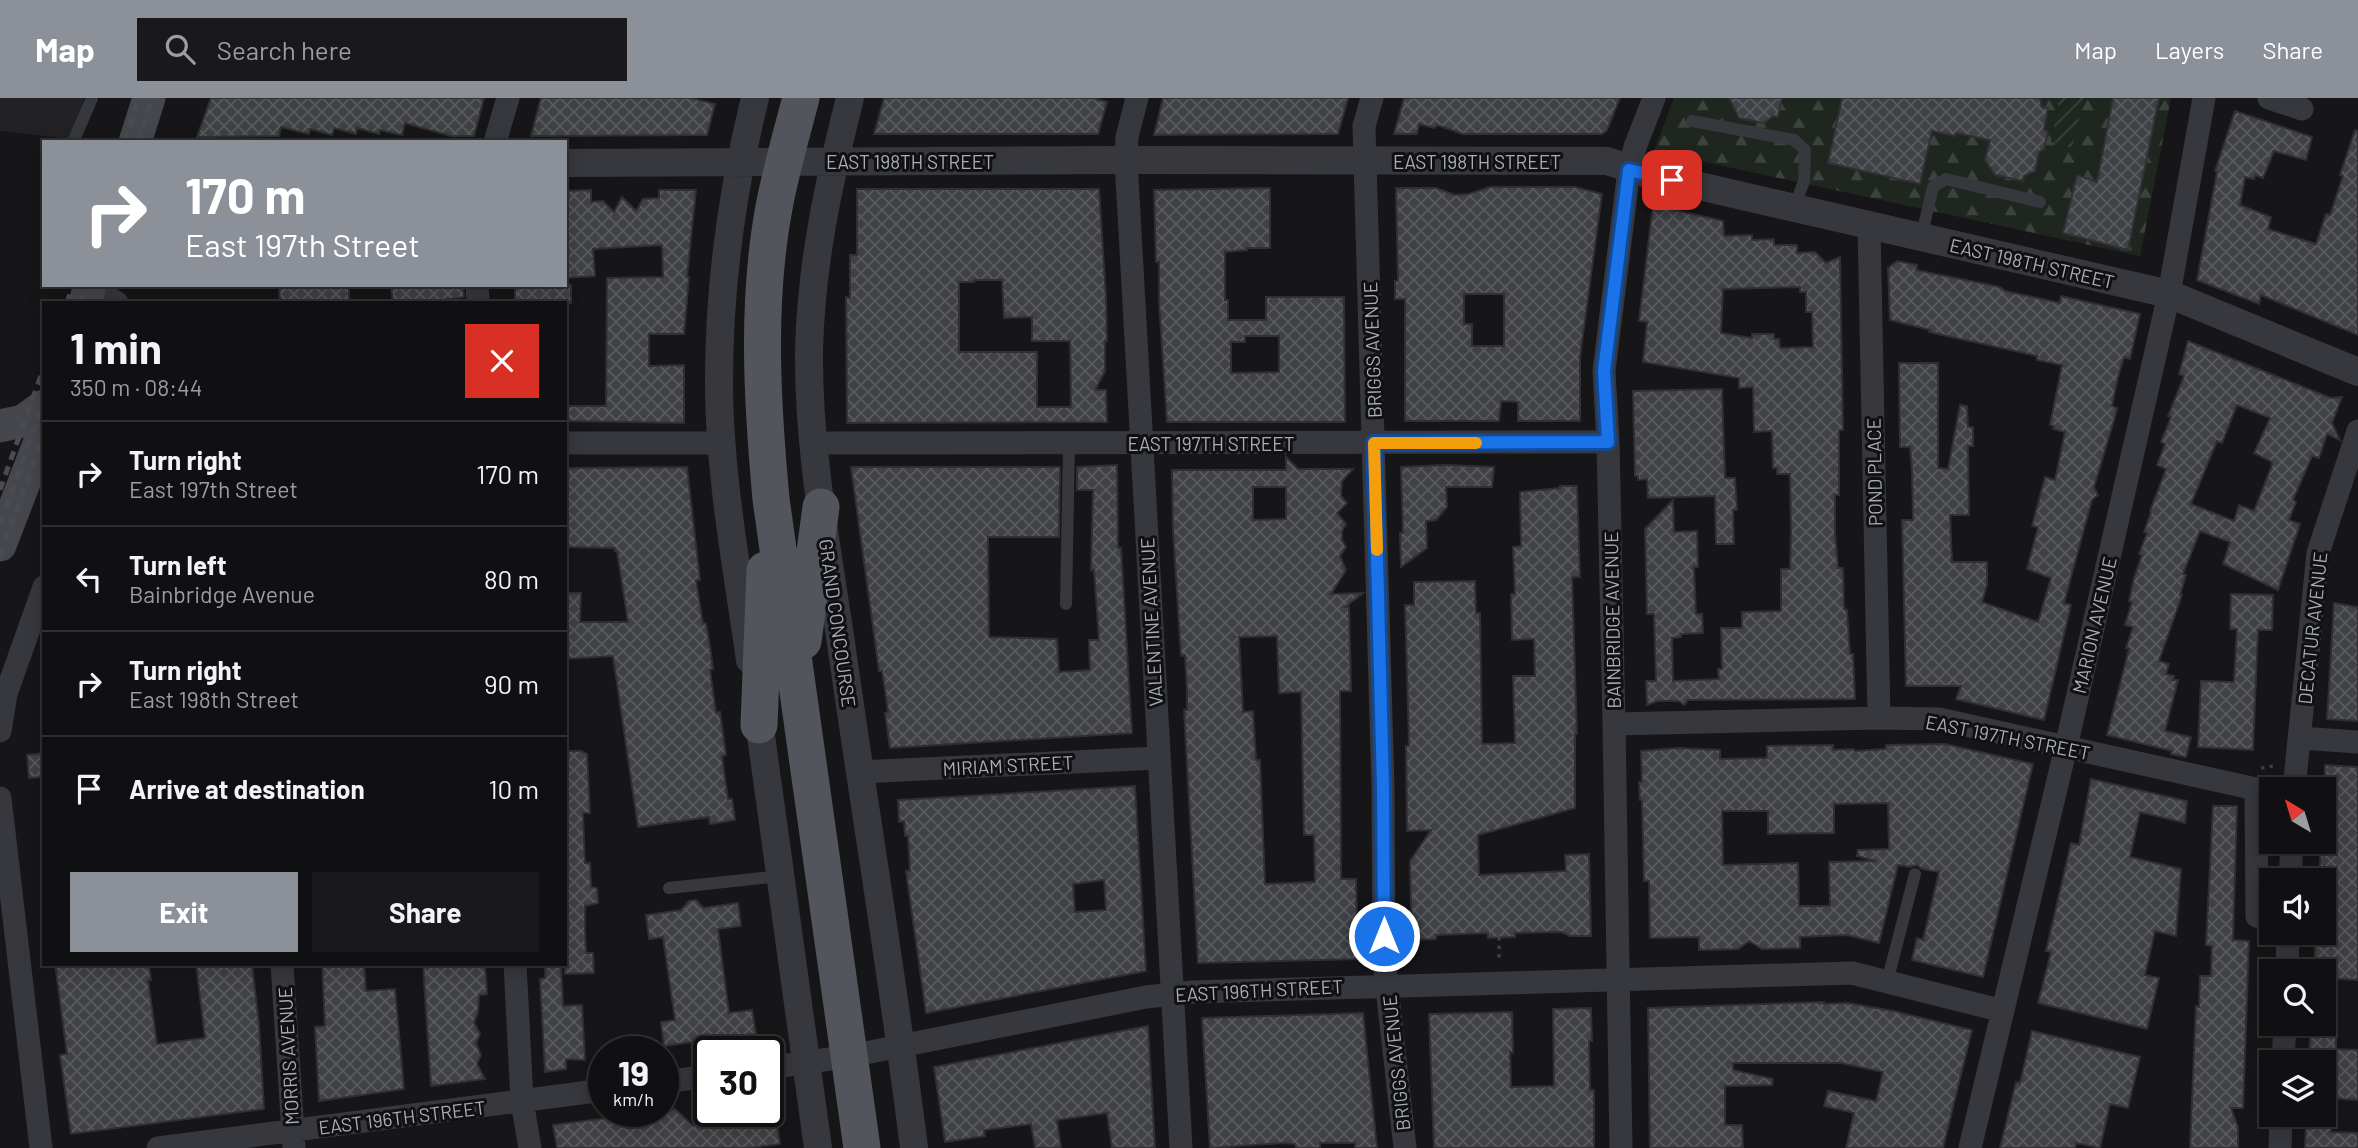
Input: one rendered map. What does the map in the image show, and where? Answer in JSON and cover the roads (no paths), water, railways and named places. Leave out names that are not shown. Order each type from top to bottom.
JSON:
[{"type":"main road","points":[[136,140],[149,98]]},
{"type":"main road","points":[[801,98],[775,201],[764,286],[763,386],[771,499],[862,1148]]},
{"type":"main road","points":[[0,426],[23,421],[42,407]]},
{"type":"main road","points":[[0,545],[42,436]]},
{"type":"main road","points":[[759,726],[762,602],[771,499]]},
{"type":"main road","points":[[797,684],[821,507]]},
{"type":"street","points":[[496,140],[508,98]]},
{"type":"street","points":[[755,98],[739,162],[725,262],[719,383],[722,443],[728,505],[818,1148]]},
{"type":"street","name":"GRAND CONCOURSE","points":[[850,98],[824,209],[811,301],[809,351],[814,443],[914,1148]]},
{"type":"street","name":"VALENTINE AVENUE","points":[[1137,98],[1127,138],[1126,160],[1181,1148]]},
{"type":"street","name":"BRIGGS AVENUE","points":[[1372,98],[1364,126],[1383,787],[1384,961],[1405,1148]]},
{"type":"street","name":"BAINBRIDGE AVENUE","points":[[1621,1148],[1608,442],[1604,371],[1629,170],[1654,98]]},
{"type":"street","name":"MARION AVENUE","points":[[1970,1148],[2066,747],[2169,294],[2204,98]]},
{"type":"street","points":[[2269,98],[2302,109]]},
{"type":"street","name":"EAST 198TH STREET","points":[[567,163],[1607,161],[1629,170],[2169,294],[2358,372]]},
{"type":"street","name":"POND PLACE","points":[[1869,226],[1879,718]]},
{"type":"street","name":"DECATUR AVENUE","points":[[2295,777],[2318,553],[2358,430]]},
{"type":"street","name":"EAST 197TH STREET","points":[[814,443],[1608,442]]},
{"type":"street","points":[[567,443],[722,443]]},
{"type":"street","points":[[0,731],[6,694],[42,593]]},
{"type":"street","name":"EAST 197TH STREET","points":[[1614,724],[1939,719],[2256,789],[2259,917]]},
{"type":"street","points":[[2300,738],[2358,742]]},
{"type":"street","name":"MIRIAM STREET","points":[[859,772],[1158,758]]},
{"type":"street","points":[[0,798],[41,1148]]},
{"type":"street","name":"MORRIS AVENUE","points":[[282,966],[293,1140]]},
{"type":"street","points":[[515,966],[522,1101],[530,1148]]},
{"type":"street","name":"EAST 196TH STREET","points":[[784,1066],[850,1056],[1172,993],[1852,973],[2003,1011]]},
{"type":"street","name":"EAST 196TH STREET","points":[[158,1148],[293,1140],[588,1092]]},
{"type":"street","points":[[2280,1148],[2281,1127]]},
{"type":"lane","points":[[74,140],[92,98]]},
{"type":"lane","points":[[1692,121],[1794,140],[1805,150],[1804,181],[1794,209]]},
{"type":"lane","points":[[1921,238],[1933,187],[1946,179],[2040,202]]},
{"type":"lane","points":[[1066,604],[1069,444]]},
{"type":"lane","points":[[1887,982],[1915,874]]},
{"type":"lane","points":[[668,888],[780,876]]},
{"type":"railway","points":[[125,140],[139,98]]},
{"type":"railway","points":[[138,140],[153,98]]},
{"type":"railway","points":[[68,301],[72,287]]},
{"type":"railway","points":[[80,301],[85,287]]},
{"type":"railway","points":[[0,490],[42,373]]},
{"type":"railway","points":[[0,524],[42,408]]},
{"type":"railway","points":[[0,557],[42,440]]}]
